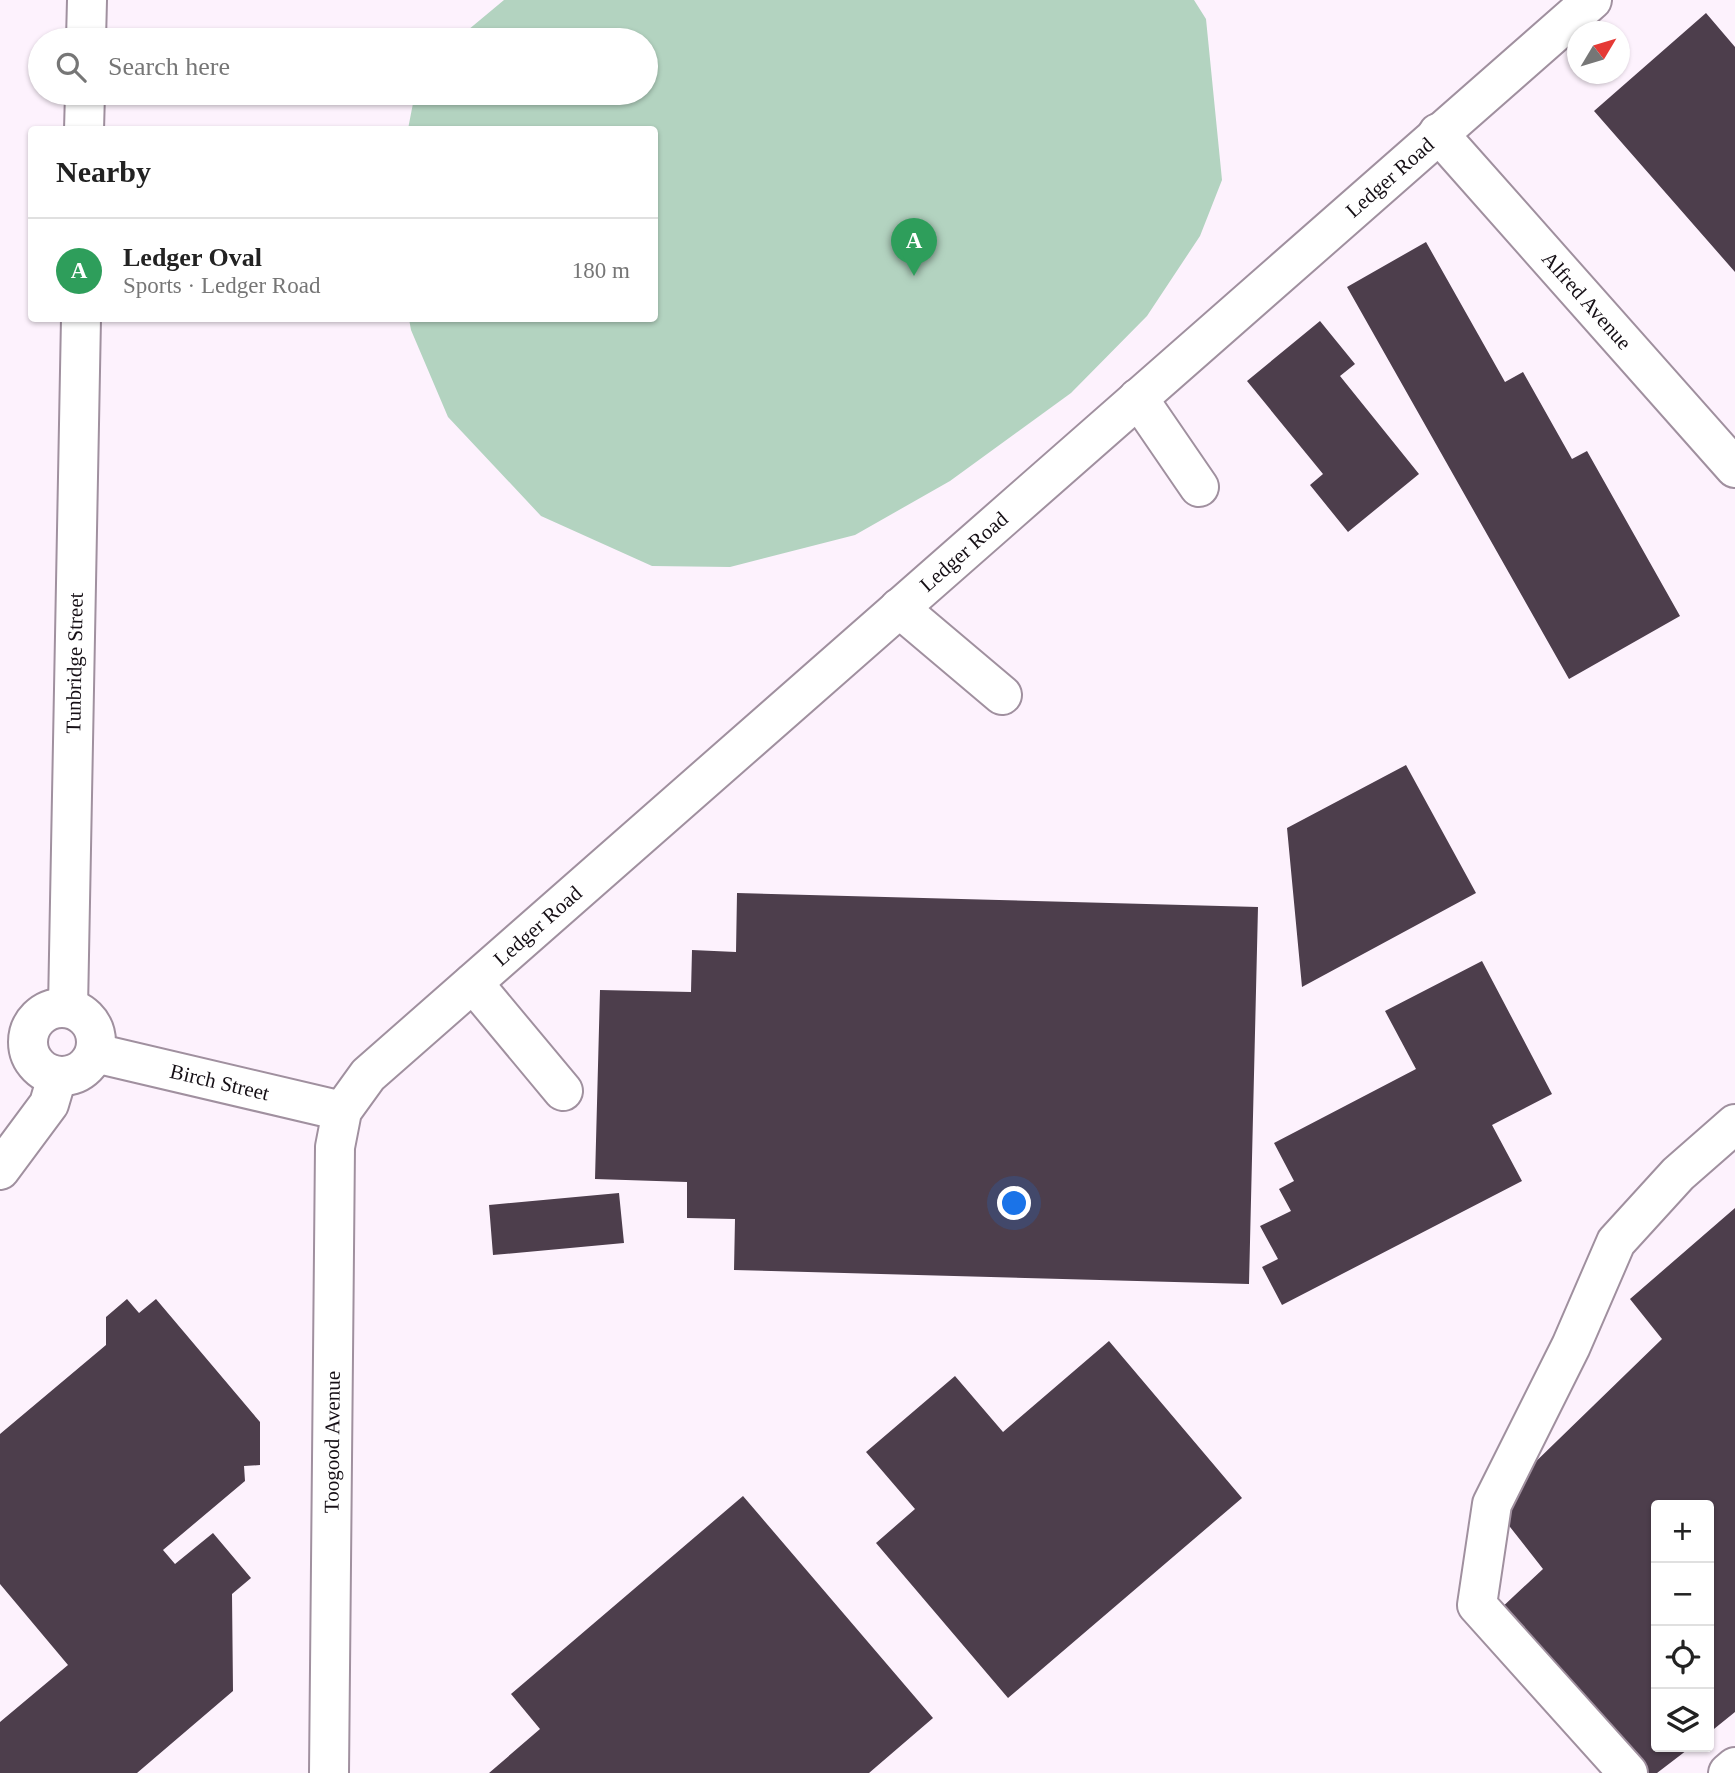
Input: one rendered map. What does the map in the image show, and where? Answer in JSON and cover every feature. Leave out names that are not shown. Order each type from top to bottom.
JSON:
[{"type":"street","points":[[86,28],[87,0]]},
{"type":"street","name":"Ledger Road","points":[[342,1111],[368,1075],[1592,0]]},
{"type":"street","points":[[84,126],[85,105]]},
{"type":"street","name":"Alfred Avenue","points":[[1438,133],[1735,468]]},
{"type":"street","name":"Tunbridge Street","points":[[68,1008],[81,322]]},
{"type":"street","points":[[1138,398],[1199,487]]},
{"type":"street","points":[[900,608],[1002,695]]},
{"type":"street","points":[[473,983],[562,1091]]},
{"type":"street","points":[[68,1008],[85,1016],[94,1029],[95,1053],[83,1070],[75,1075],[57,1077],[34,1062],[14,1030],[44,1013],[68,1008]]},
{"type":"street","name":"Birch Street","points":[[95,1053],[342,1111]]},
{"type":"street","points":[[0,1170],[50,1104],[57,1077]]},
{"type":"street","name":"Toogood Avenue","points":[[329,1773],[335,1147],[342,1111]]},
{"type":"street","points":[[1628,1773],[1477,1605],[1492,1504],[1571,1346],[1616,1242],[1678,1174],[1735,1124]]},
{"type":"street","points":[[1728,1773],[1735,1767]]},
{"type":"green space","points":[[504,0],[1194,0],[1206,19],[1222,180],[1200,236],[1147,316],[1071,393],[950,481],[855,535],[730,567],[652,566],[541,516],[448,417],[410,322],[658,322],[658,126],[409,126],[413,105],[658,105],[658,28],[470,28]]},
{"type":"building","points":[[1706,13],[1735,47],[1735,272],[1594,111],[1625,84],[1630,84],[1630,80]]},
{"type":"building","points":[[1426,242],[1505,382],[1523,372],[1572,459],[1587,451],[1680,616],[1569,679],[1347,287]]},
{"type":"building","points":[[1320,321],[1355,364],[1340,376],[1419,474],[1348,532],[1310,485],[1323,474],[1247,381]]},
{"type":"building","points":[[1406,765],[1476,893],[1302,987],[1287,828]]},
{"type":"building","points":[[737,893],[1258,907],[1249,1284],[734,1270],[735,1219],[687,1218],[687,1182],[595,1179],[600,990],[691,992],[692,950],[736,952]]},
{"type":"building","points":[[1482,961],[1552,1094],[1492,1125],[1522,1181],[1282,1305],[1262,1267],[1278,1259],[1260,1226],[1291,1211],[1279,1189],[1294,1181],[1274,1143],[1416,1069],[1385,1011]]},
{"type":"building","points":[[619,1193],[624,1243],[493,1255],[489,1205]]},
{"type":"building","points":[[1735,1208],[1735,1712],[1714,1729],[1714,1500],[1651,1500],[1651,1752],[1684,1752],[1657,1773],[1643,1773],[1498,1611],[1543,1569],[1492,1504],[1662,1339],[1630,1299]]},
{"type":"building","points":[[127,1299],[139,1313],[156,1299],[260,1422],[260,1465],[244,1466],[245,1481],[163,1550],[175,1564],[213,1533],[251,1578],[232,1594],[233,1691],[137,1773],[0,1773],[0,1722],[68,1665],[0,1584],[0,1434],[106,1345],[106,1317]]},
{"type":"building","points":[[1109,1341],[1242,1498],[1008,1698],[876,1543],[915,1509],[866,1452],[955,1376],[1003,1432]]},
{"type":"building","points":[[743,1496],[933,1718],[869,1773],[489,1773],[540,1729],[511,1694]]},
{"type":"place","name":"Ledger Oval","points":[[914,276]]}]
